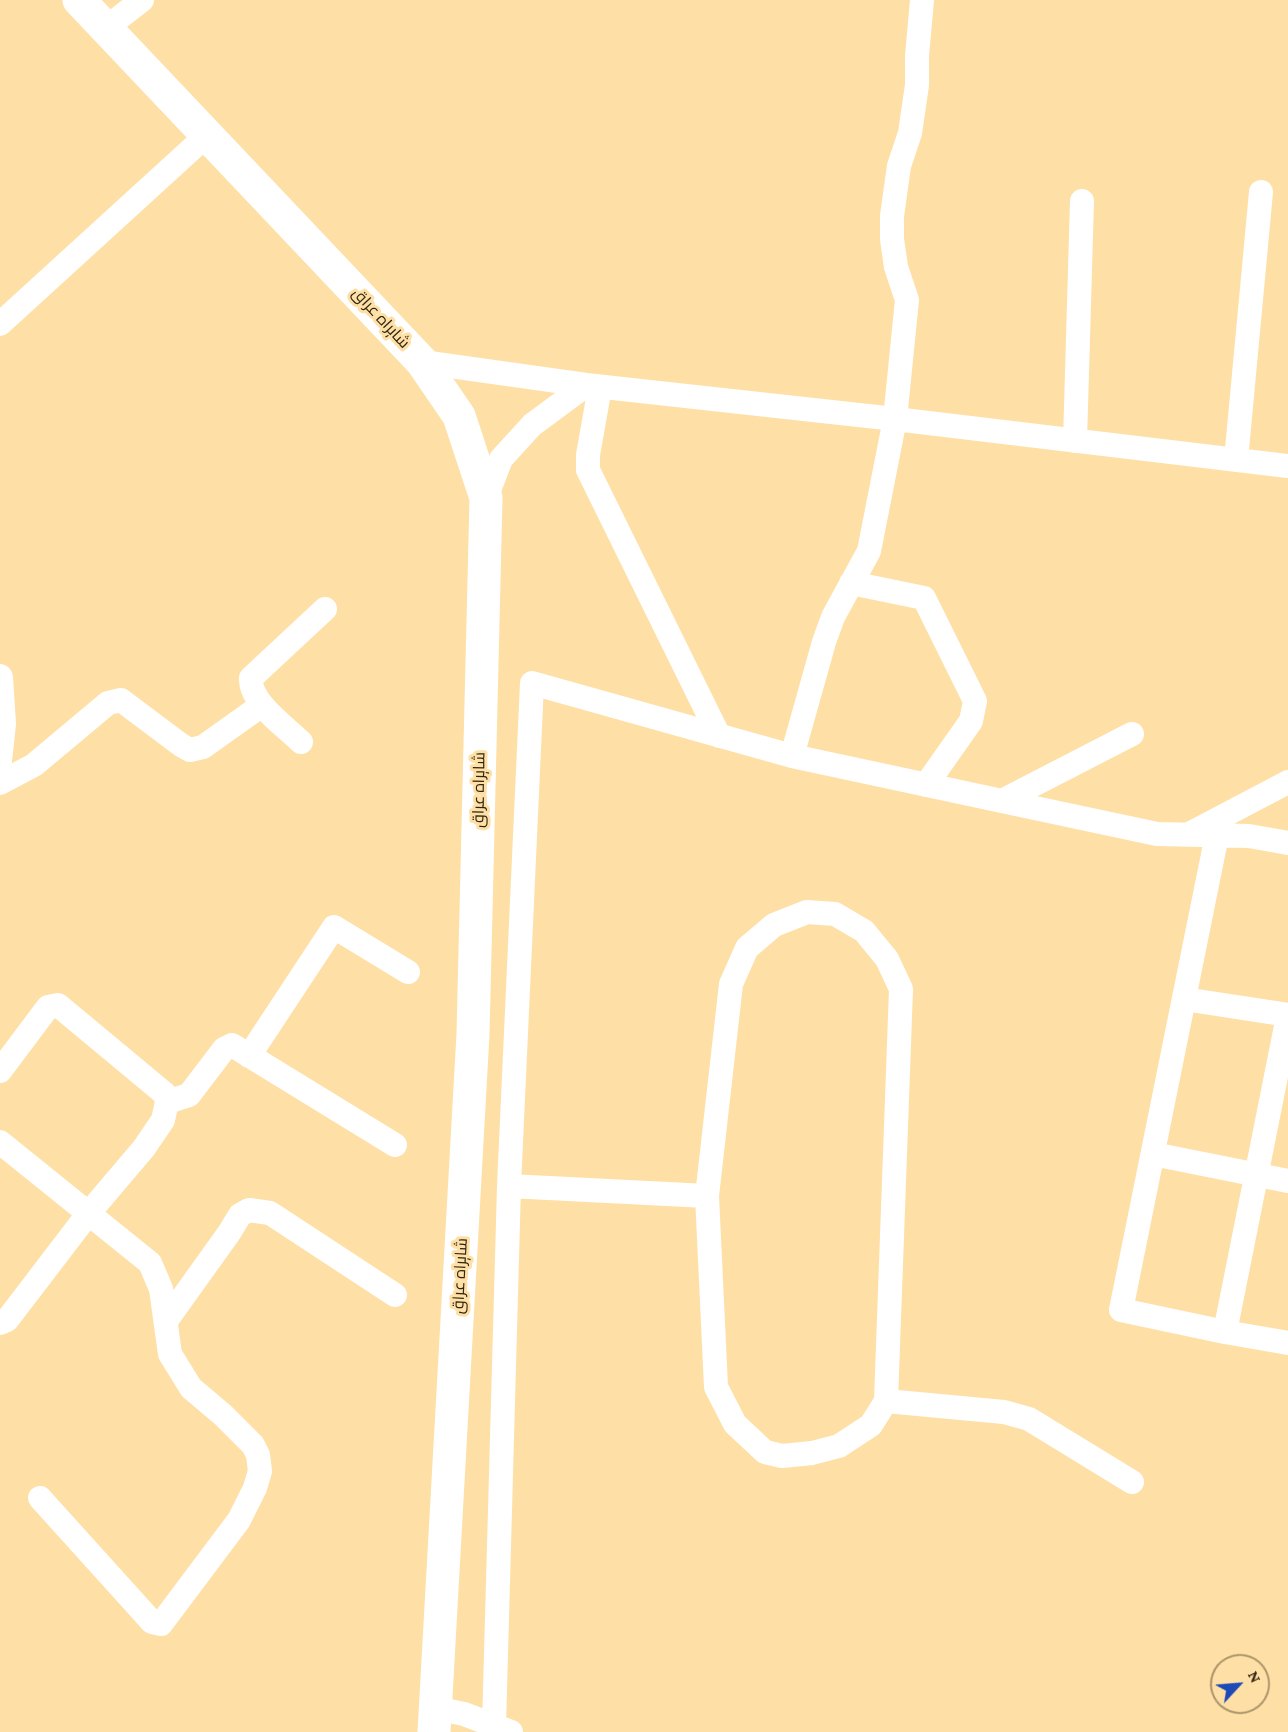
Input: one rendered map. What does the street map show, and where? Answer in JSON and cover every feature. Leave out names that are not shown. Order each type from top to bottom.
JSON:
[{"type":"street","name":"شاہراہ عراق","points":[[79,0],[422,362],[459,416],[486,498],[473,1034],[434,1720]]},
{"type":"street","points":[[106,28],[142,0]]},
{"type":"street","points":[[792,756],[833,617],[869,551],[895,419],[907,300],[896,267],[892,216],[899,166],[910,133],[917,85],[922,0]]},
{"type":"street","points":[[0,324],[207,135]]},
{"type":"street","points":[[1236,460],[1261,192]]},
{"type":"street","points":[[1075,441],[1082,201]]},
{"type":"street","points":[[422,362],[593,386],[1288,466]]},
{"type":"street","points":[[486,498],[501,459],[532,425],[593,386]]},
{"type":"street","points":[[593,386],[588,470],[719,736]]},
{"type":"street","points":[[851,583],[924,597],[975,701],[971,721],[926,785]]},
{"type":"street","points":[[301,742],[262,705],[250,683],[251,678],[325,609]]},
{"type":"street","points":[[0,676],[2,677],[4,724],[0,761]]},
{"type":"street","points":[[434,1720],[464,1714],[503,1729],[509,1186],[532,683],[792,756],[1157,834],[1249,836],[1288,843]]},
{"type":"street","points":[[0,783],[34,765],[108,703],[121,700],[190,750],[203,747],[262,705]]},
{"type":"street","points":[[1002,801],[1132,734]]},
{"type":"street","points":[[1187,835],[1288,782]]},
{"type":"street","points":[[1217,835],[1121,1310],[1288,1343]]},
{"type":"street","points":[[807,912],[835,914],[864,931],[887,959],[901,989],[886,1401],[871,1425],[839,1446],[812,1453],[782,1456],[765,1452],[735,1424],[716,1387],[707,1196],[731,984],[747,948],[774,925],[807,912]]},
{"type":"street","points":[[249,1056],[334,927],[408,972]]},
{"type":"street","points":[[1184,999],[1288,1015],[1225,1332]]},
{"type":"street","points":[[0,1071],[48,1007],[58,1005],[165,1094],[167,1102],[163,1120],[144,1148],[88,1214],[7,1320],[0,1323]]},
{"type":"street","points":[[167,1102],[189,1095],[224,1049],[232,1045],[395,1145]]},
{"type":"street","points":[[0,1142],[150,1263],[161,1289],[170,1354],[192,1388],[253,1445],[258,1455],[260,1471],[255,1488],[239,1520],[161,1624],[152,1622],[40,1498]]},
{"type":"street","points":[[1153,1154],[1288,1181]]},
{"type":"street","points":[[509,1186],[707,1196]]},
{"type":"street","points":[[166,1321],[230,1233],[240,1215],[249,1210],[270,1213],[395,1295]]},
{"type":"street","points":[[886,1401],[1004,1412],[1029,1419],[1132,1482]]}]
